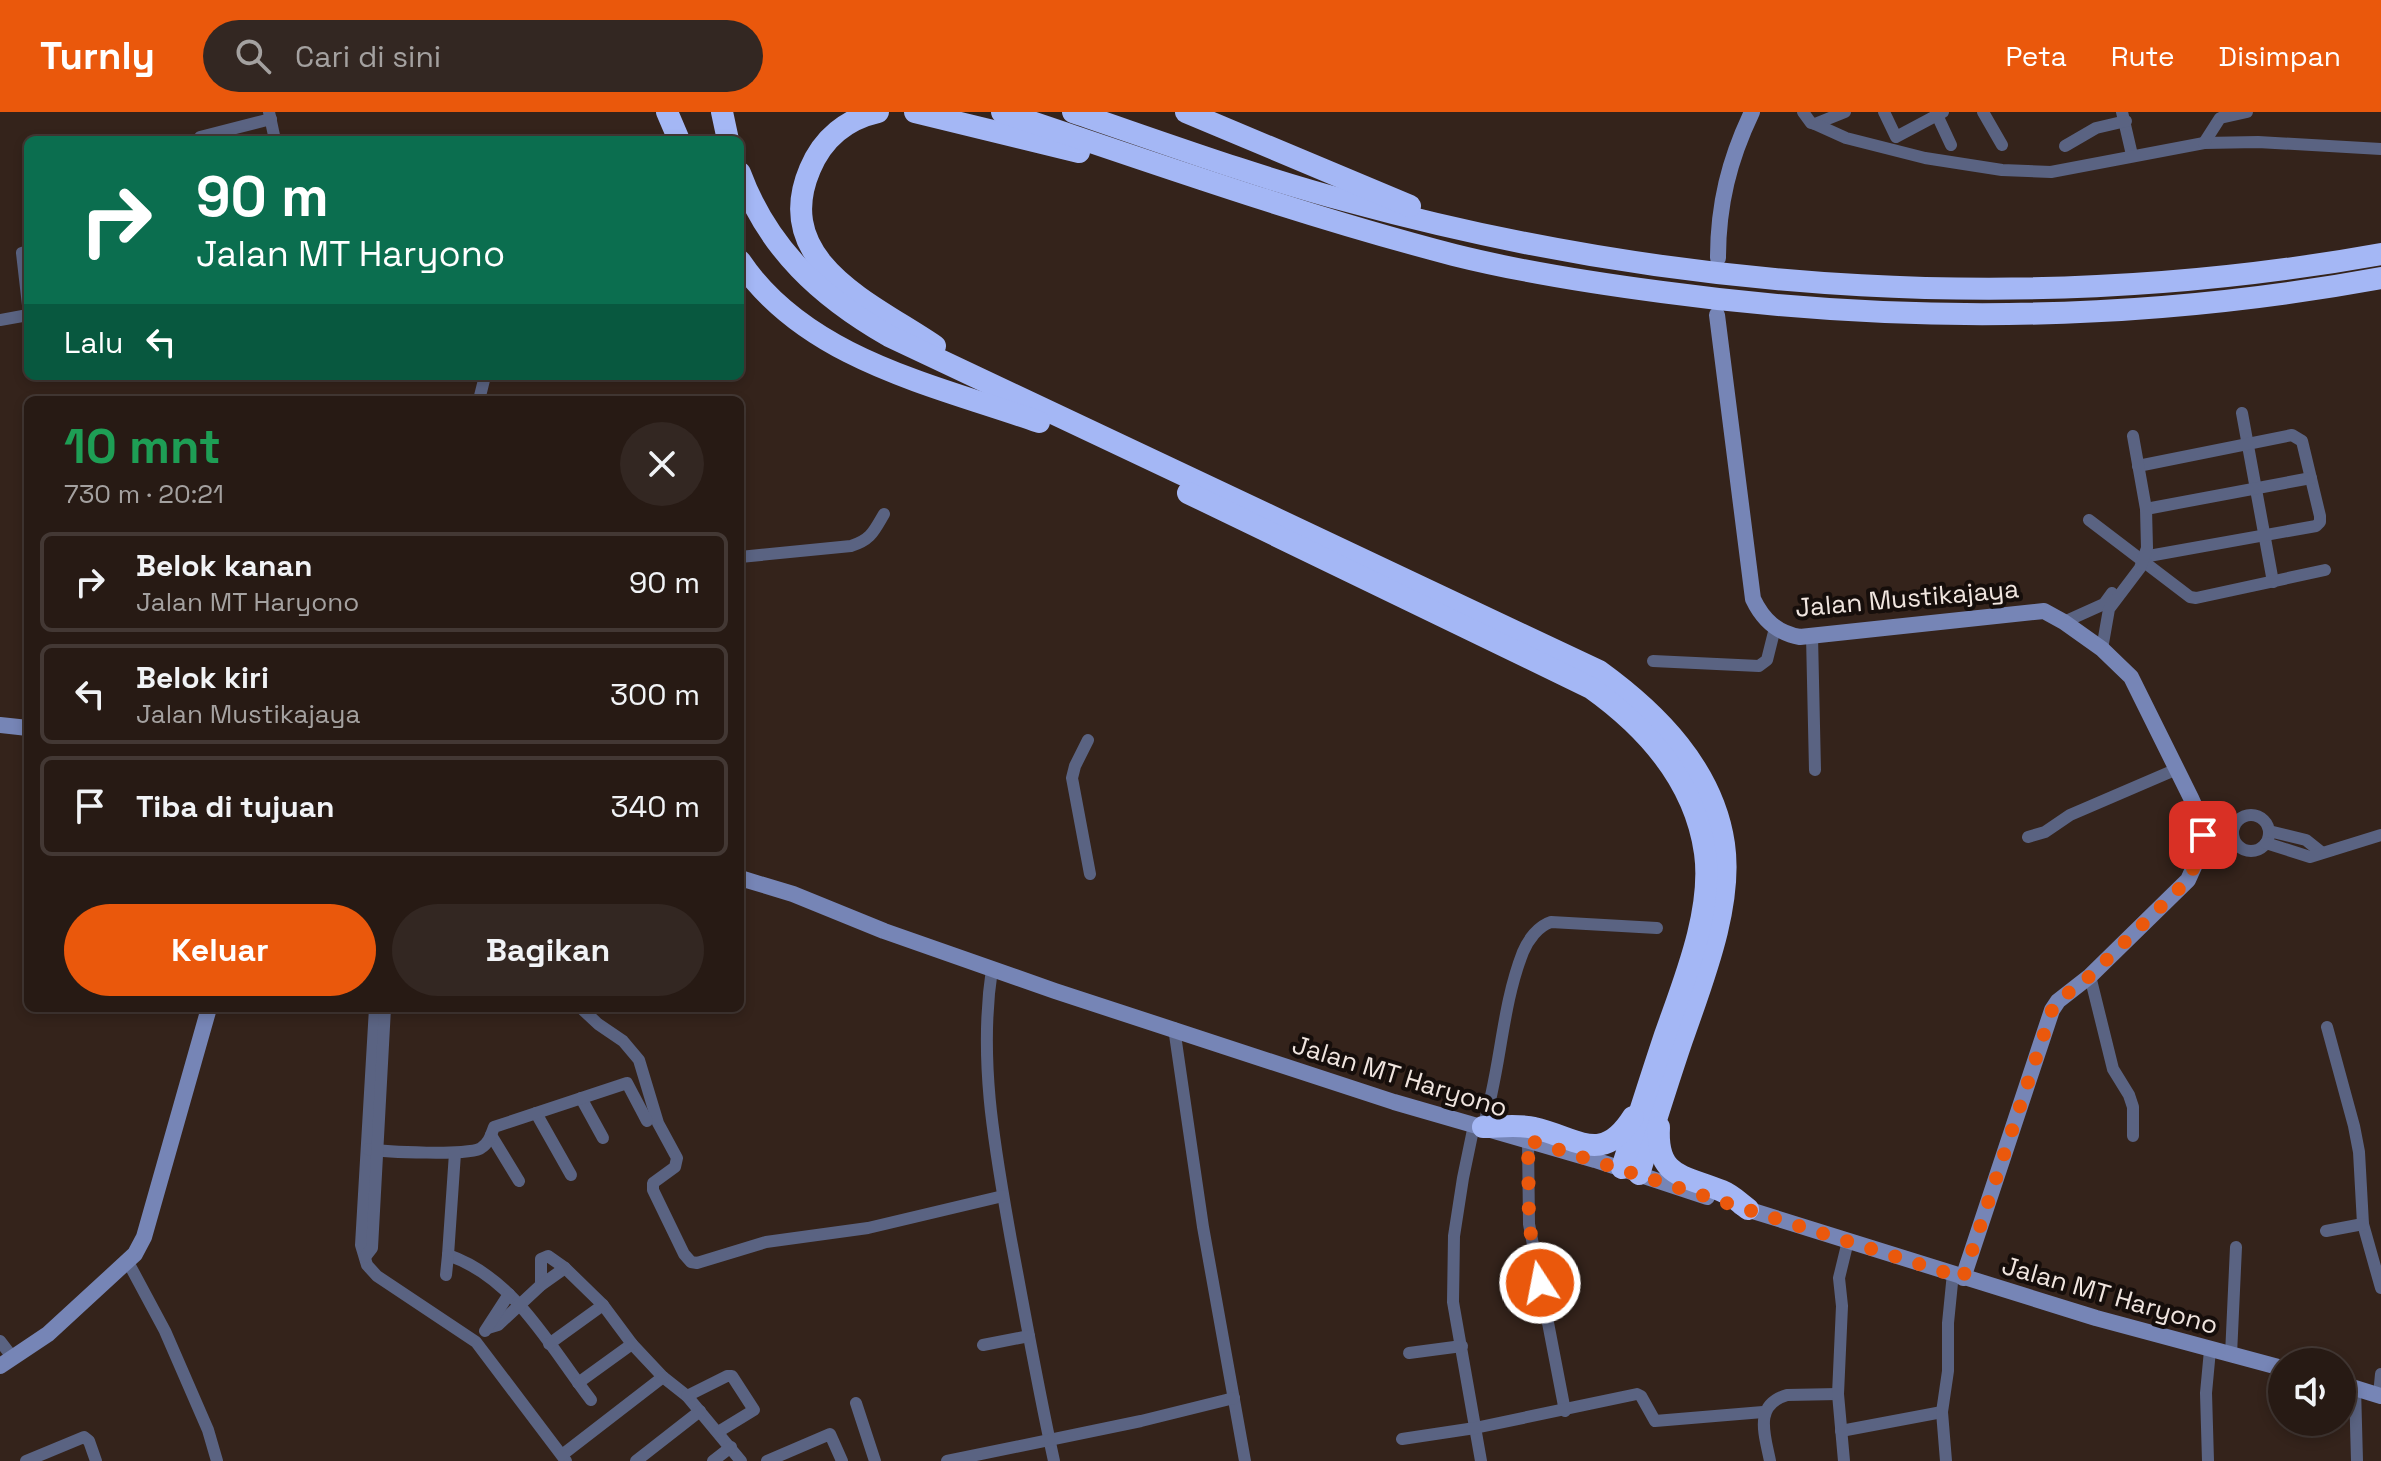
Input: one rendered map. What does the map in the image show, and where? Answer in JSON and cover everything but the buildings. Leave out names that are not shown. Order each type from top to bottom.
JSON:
[{"type":"highway","points":[[667,112],[677,136]]},
{"type":"highway","points":[[710,112],[715,136]]},
{"type":"highway","points":[[722,112],[727,136]]},
{"type":"highway","points":[[878,112],[841,127],[814,160],[804,182],[802,206],[805,232],[817,257],[833,278],[860,299],[903,323],[995,386]]},
{"type":"highway","points":[[915,112],[1247,195],[1457,256],[1592,283],[1747,304],[1871,314],[2003,315],[2124,311],[2381,278]]},
{"type":"highway","points":[[1002,112],[1247,195]]},
{"type":"highway","points":[[1073,112],[1347,201],[1462,229],[1594,254],[1735,275],[1872,287],[2004,289],[2126,286],[2381,254]]},
{"type":"highway","points":[[1186,112],[1462,229]]},
{"type":"highway","points":[[744,181],[765,225],[792,261],[848,313],[889,336],[1599,671],[1634,696],[1669,732],[1697,770],[1716,809],[1724,844],[1710,912],[1693,955],[1631,1171]]},
{"type":"highway","points":[[744,212],[782,270],[812,300],[883,347],[1591,688],[1623,710],[1656,743],[1682,784],[1716,874]]},
{"type":"highway","points":[[744,266],[793,317],[826,340],[896,372],[1039,422]]},
{"type":"highway","points":[[1479,1126],[1531,1127],[1587,1145],[1604,1145],[1618,1139],[1651,1104]]},
{"type":"highway","points":[[1651,1104],[1658,1146],[1671,1170],[1726,1192],[1748,1209]]},
{"type":"street","points":[[1718,258],[1723,191],[1733,152],[1752,112]]},
{"type":"street","points":[[1803,112],[1811,123],[1846,138],[1925,158],[2002,170],[2051,172],[2204,143],[2258,142],[2381,149]]},
{"type":"street","points":[[1815,124],[1845,112]]},
{"type":"street","points":[[1884,112],[1896,137],[1940,113],[1951,145]]},
{"type":"street","points":[[1983,112],[2002,145]]},
{"type":"street","points":[[2204,143],[2220,118],[2247,112]]},
{"type":"street","points":[[203,136],[270,116],[274,136]]},
{"type":"street","points":[[2065,146],[2124,116],[2132,155]]},
{"type":"street","name":"Jalan Mustikajaya","points":[[1717,315],[1753,599],[1766,621],[1788,635],[1812,636],[2007,617],[2037,611],[2064,622],[2102,649],[2131,677],[2200,818],[2203,835]]},
{"type":"street","points":[[0,320],[24,316]]},
{"type":"street","points":[[2242,413],[2273,582]]},
{"type":"street","points":[[2064,622],[2104,604],[2134,564],[2142,560],[2318,524],[2320,516],[2302,441],[2292,435],[2138,466]]},
{"type":"street","points":[[2102,649],[2109,609],[2140,568],[2148,540],[2146,509],[2133,436]]},
{"type":"street","points":[[2146,509],[2311,478]]},
{"type":"street","points":[[744,557],[851,546],[873,534],[884,514]]},
{"type":"street","points":[[2089,520],[2190,597],[2325,570]]},
{"type":"street","points":[[1653,661],[1759,666],[1767,660],[1775,628]]},
{"type":"street","points":[[1812,636],[1815,770]]},
{"type":"street","points":[[0,725],[24,728]]},
{"type":"street","points":[[1088,740],[1072,778],[1090,874]]},
{"type":"street","points":[[2028,837],[2045,832],[2070,815],[2177,769]]},
{"type":"street","points":[[2249,814],[2262,818],[2268,837],[2257,850],[2246,851],[2236,844],[2232,833],[2237,820],[2249,814]]},
{"type":"street","points":[[1946,1461],[1942,1412],[1948,1371],[1948,1323],[1958,1276],[2052,1010],[2068,991],[2090,976],[2188,880],[2202,849],[2203,835],[2232,833]]},
{"type":"street","points":[[2268,837],[2306,840],[2321,852],[2381,835]]},
{"type":"street","name":"Jalan MT Haryono","points":[[744,879],[793,894],[884,931],[992,969],[1352,1088],[1631,1171],[1958,1276],[2268,1364]]},
{"type":"street","points":[[1481,1461],[1453,1302],[1454,1236],[1463,1178],[1524,949],[1542,925],[1551,922],[1657,928]]},
{"type":"street","points":[[992,969],[985,1024],[986,1072],[1003,1196],[1054,1461]]},
{"type":"street","points":[[2090,976],[2113,1069],[2133,1107],[2133,1136]]},
{"type":"street","points":[[0,1341],[6,1362],[48,1334],[128,1262],[144,1237],[208,1012]]},
{"type":"street","points":[[376,1012],[378,1032],[372,1248],[365,1257],[367,1265],[377,1276],[476,1342],[564,1458],[663,1377]]},
{"type":"street","points":[[378,1032],[384,1012]]},
{"type":"street","points":[[585,1012],[623,1041],[639,1060],[658,1123],[677,1158],[675,1167],[653,1183],[653,1190],[684,1254],[691,1262],[697,1263],[766,1242],[868,1228],[1003,1196]]},
{"type":"street","points":[[2327,1027],[2359,1152],[2363,1224],[2375,1245],[2381,1288]]},
{"type":"street","points":[[1174,1028],[1203,1227],[1245,1461]]},
{"type":"street","points":[[373,1150],[455,1153],[482,1148],[494,1127],[627,1083],[647,1121]]},
{"type":"street","points":[[581,1098],[603,1138]]},
{"type":"street","points":[[536,1113],[571,1175]]},
{"type":"street","points":[[491,1135],[519,1181]]},
{"type":"street","points":[[1528,1140],[1529,1224],[1565,1411]]},
{"type":"street","points":[[446,1275],[455,1153]]},
{"type":"street","points":[[2326,1231],[2363,1224]]},
{"type":"street","points":[[1844,1461],[1838,1394],[1842,1306],[1839,1278],[1848,1241]]},
{"type":"street","points":[[2231,1355],[2236,1247]]},
{"type":"street","points":[[448,1255],[501,1286],[521,1304],[591,1400]]},
{"type":"street","points":[[541,1285],[542,1258],[548,1256],[603,1305],[632,1344],[663,1377],[687,1396],[741,1461]]},
{"type":"street","points":[[128,1262],[165,1331],[208,1430],[217,1461]]},
{"type":"street","points":[[488,1328],[498,1325],[541,1285],[565,1268]]},
{"type":"street","points":[[476,1342],[509,1294]]},
{"type":"street","points":[[549,1344],[603,1305]]},
{"type":"street","points":[[983,1345],[1029,1336]]},
{"type":"street","points":[[578,1383],[632,1344]]},
{"type":"street","points":[[1409,1353],[1462,1346]]},
{"type":"street","points":[[2208,1461],[2206,1393],[2210,1350]]},
{"type":"street","points":[[2356,1388],[2380,1395],[2381,1374]]},
{"type":"street","points":[[687,1396],[732,1376],[754,1410],[718,1432]]},
{"type":"street","points":[[1402,1439],[1565,1411],[1637,1394],[1640,1394],[1655,1421],[1763,1412],[1780,1397],[1787,1395],[1838,1394]]},
{"type":"street","points":[[947,1461],[1050,1441],[1234,1398]]},
{"type":"street","points":[[856,1403],[875,1461]]},
{"type":"street","points":[[632,1458],[700,1411]]},
{"type":"street","points":[[1763,1412],[1770,1461]]},
{"type":"street","points":[[1841,1431],[1942,1412]]},
{"type":"street","points":[[767,1461],[830,1434],[842,1461]]},
{"type":"street","points":[[2354,1436],[2357,1461]]},
{"type":"street","points":[[26,1461],[45,1457],[84,1437],[89,1441],[96,1461]]},
{"type":"street","points":[[713,1461],[731,1447]]},
{"type":"route","points":[[1540,1283],[1529,1224],[1528,1140],[1963,1278],[2052,1010],[2068,991],[2090,976],[2188,880],[2198,862],[2203,835]]}]
